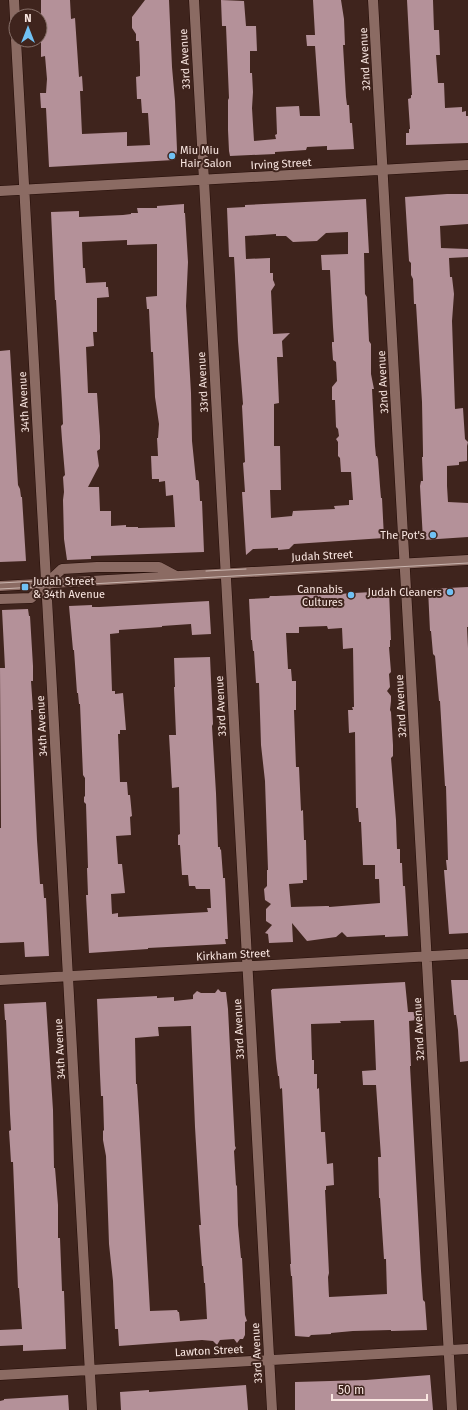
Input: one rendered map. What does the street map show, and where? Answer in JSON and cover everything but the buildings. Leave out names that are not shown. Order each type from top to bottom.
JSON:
[{"type":"street","name":"33rd Avenue","points":[[194,0],[272,1410]]},
{"type":"street","name":"32nd Avenue","points":[[373,0],[452,1410]]},
{"type":"street","name":"34th Avenue","points":[[16,48],[92,1410]]},
{"type":"street","name":"Irving Street","points":[[0,191],[468,165]]},
{"type":"street","name":"Judah Street","points":[[0,586],[468,560]]},
{"type":"street","points":[[0,599],[31,598],[46,583]]},
{"type":"street","name":"Kirkham Street","points":[[0,980],[468,954]]},
{"type":"street","name":"Lawton Street","points":[[0,1375],[468,1349]]},
{"type":"tram line","points":[[0,589],[468,563]]},
{"type":"tram line","points":[[206,571],[246,569]]},
{"type":"tram line","points":[[0,583],[93,578]]},
{"type":"place","name":"Miu Miu Hair Salon","points":[[172,156]]},
{"type":"place","name":"The Pot's","points":[[433,535]]},
{"type":"place","name":"Judah Street & 34th Avenue","points":[[25,587]]},
{"type":"place","name":"Judah Cleaners","points":[[450,592]]},
{"type":"place","name":"Cannabis Cultures","points":[[351,595]]}]
